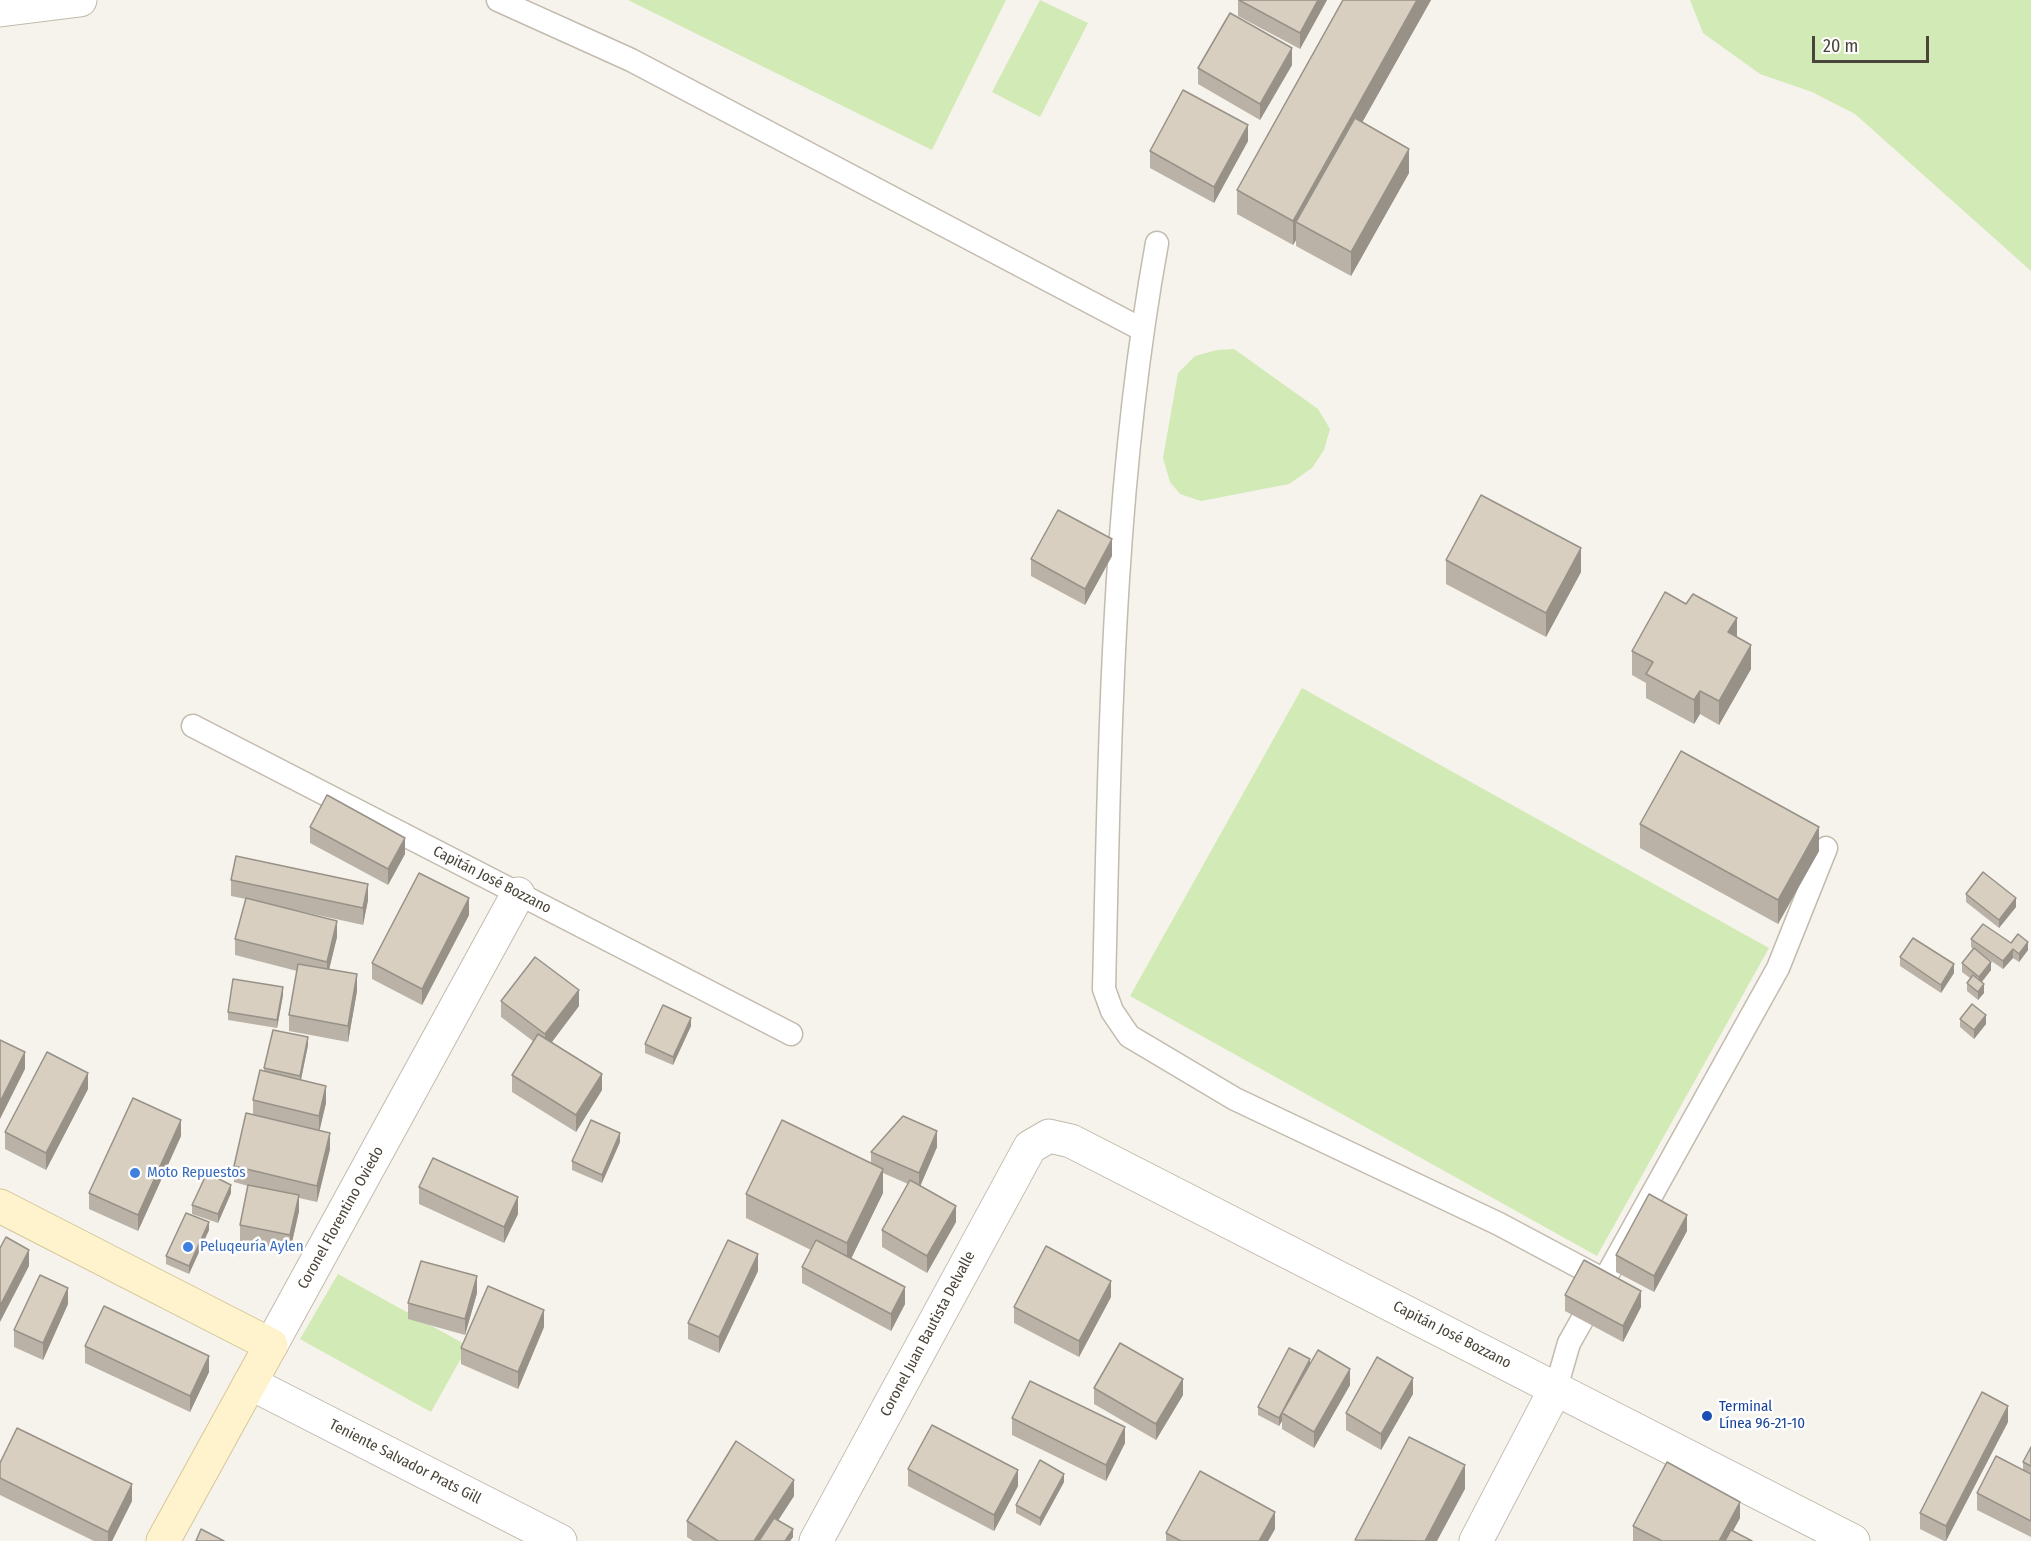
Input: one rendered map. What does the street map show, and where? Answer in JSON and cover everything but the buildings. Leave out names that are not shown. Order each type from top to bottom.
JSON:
[{"type":"street","points":[[0,10],[80,0]]},
{"type":"street","name":"Coronel Florentino Oviedo","points":[[163,1541],[518,894]]},
{"type":"street","name":"Capitán José Bozzano","points":[[1048,1136],[1071,1141],[1853,1541]]},
{"type":"street","name":"Coronel Juan Bautista Delvalle","points":[[816,1541],[1029,1147],[1048,1136]]},
{"type":"street","points":[[0,1206],[271,1345]]},
{"type":"street","name":"Teniente Salvador Prats Gill","points":[[250,1383],[560,1541]]},
{"type":"street","points":[[1476,1541],[1556,1388]]},
{"type":"lane","points":[[498,0],[631,60],[1141,329]]},
{"type":"lane","points":[[1157,243],[1141,329],[1113,639],[1104,989],[1112,1011],[1129,1036],[1235,1099],[1499,1224],[1603,1283],[1778,968],[1826,848]]},
{"type":"lane","name":"Capitán José Bozzano","points":[[193,726],[791,1034]]},
{"type":"lane","points":[[1556,1388],[1569,1343],[1582,1320]]},
{"type":"green space","points":[[628,0],[1006,0],[932,150]]},
{"type":"green space","points":[[1040,0],[1088,23],[1040,117],[992,92]]},
{"type":"green space","points":[[1690,0],[2031,0],[2031,271],[1855,114],[1812,92],[1760,74],[1703,33]]},
{"type":"green space","points":[[1234,349],[1318,409],[1330,429],[1324,450],[1312,468],[1289,484],[1201,501],[1180,494],[1170,482],[1163,458],[1178,373],[1195,356],[1217,350]]},
{"type":"green space","points":[[1302,688],[1769,948],[1597,1256],[1130,996]]},
{"type":"green space","points":[[338,1274],[468,1346],[431,1412],[300,1339]]},
{"type":"place","name":"Moto Repuestos","points":[[135,1173]]},
{"type":"place","name":"Peluqeuría Aylen","points":[[188,1247]]},
{"type":"place","name":"Terminal Línea 96-21-10","points":[[1707,1416]]}]
